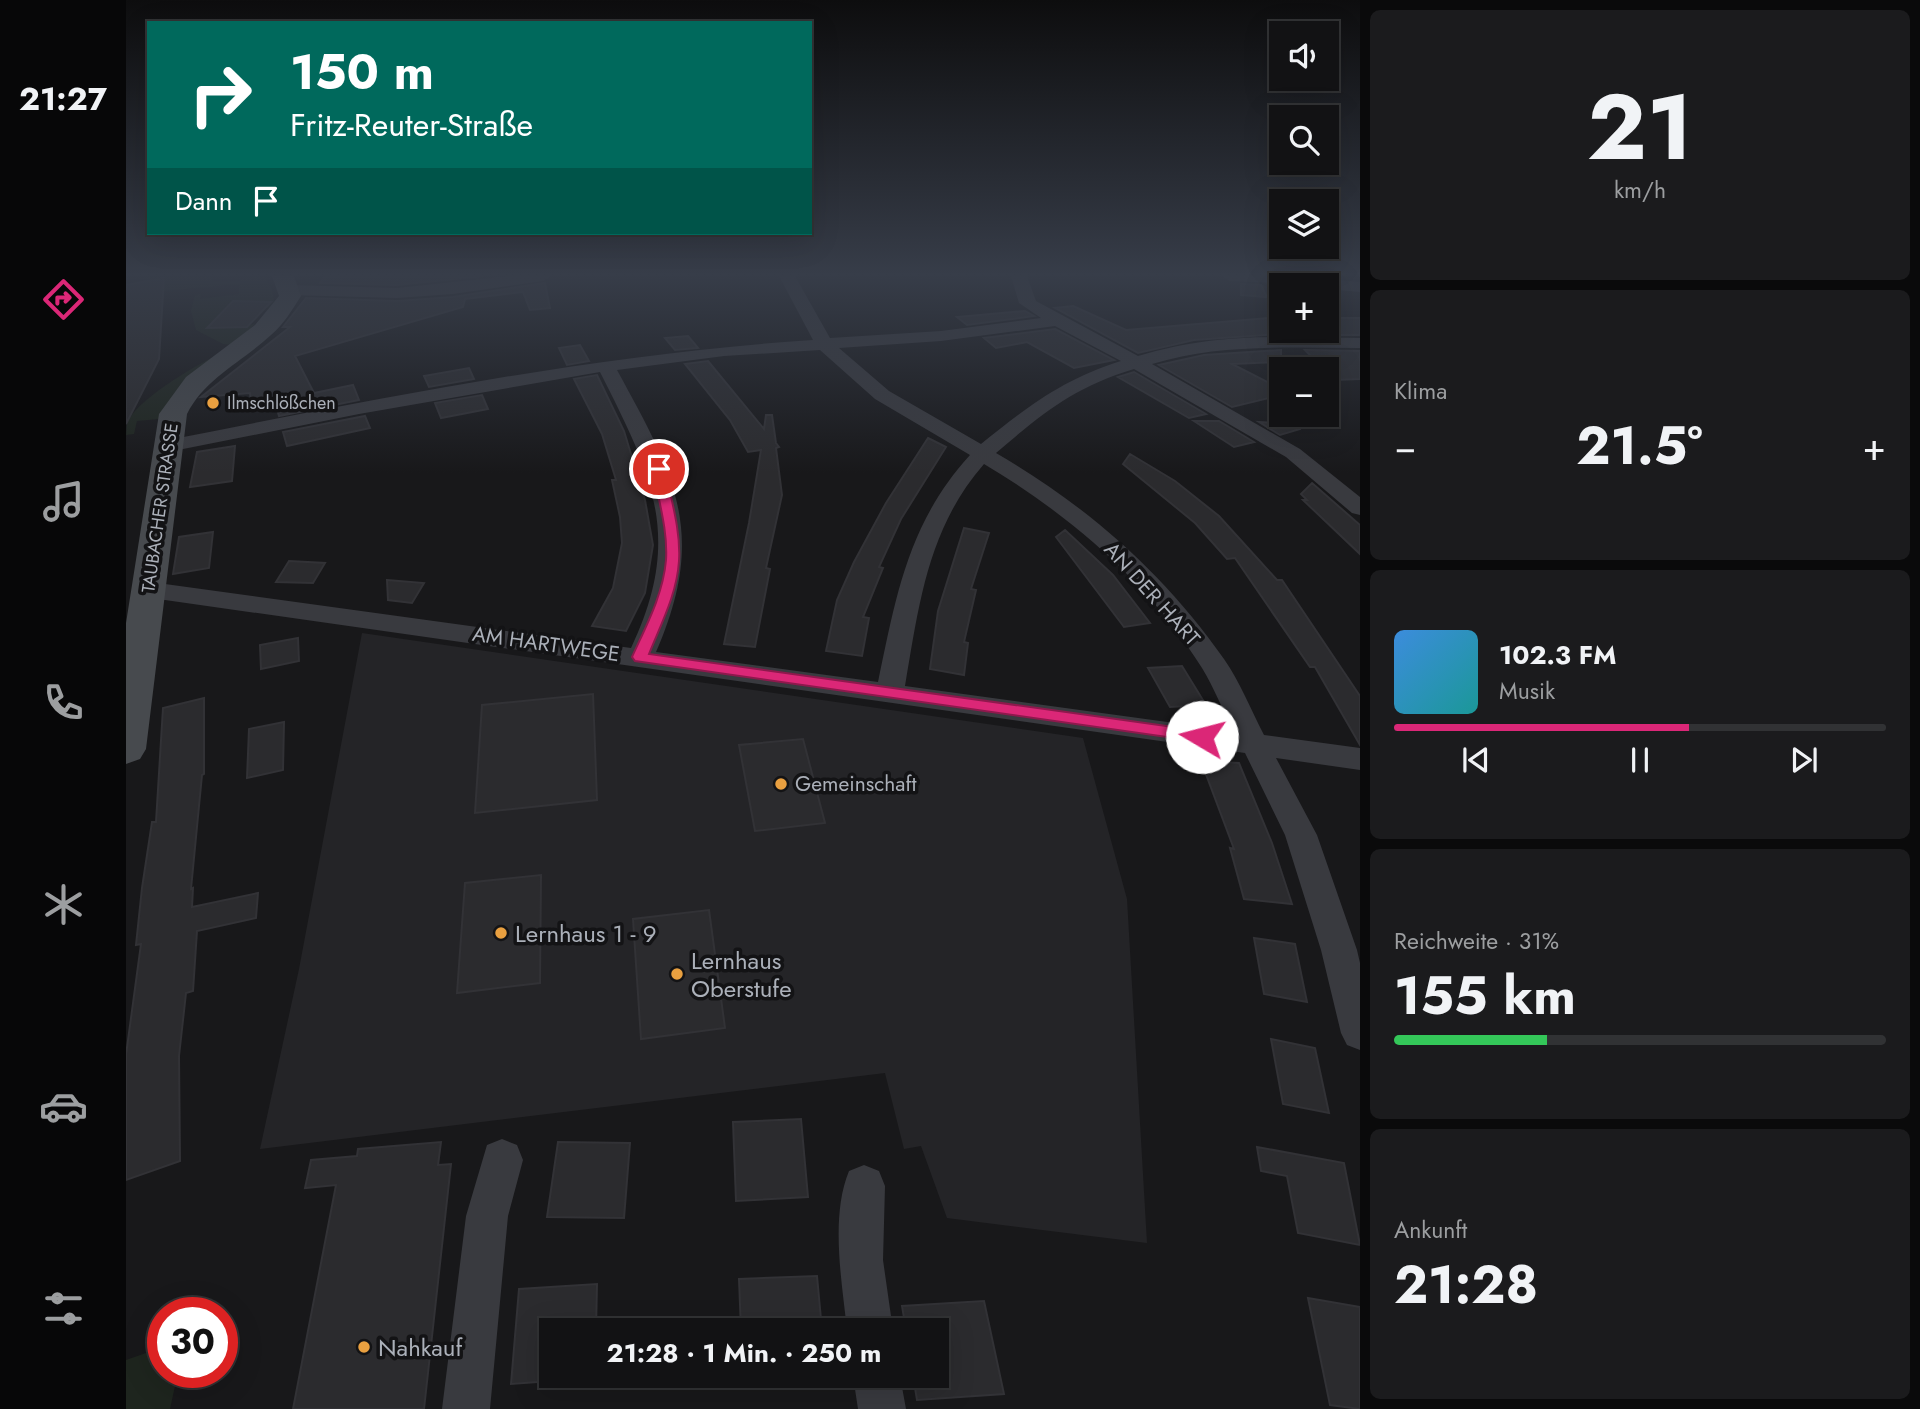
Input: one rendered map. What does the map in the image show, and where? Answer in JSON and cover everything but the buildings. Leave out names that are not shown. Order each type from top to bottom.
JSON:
[{"type":"street","name":"TAUBACHER STRASSE","points":[[126,749],[173,414],[182,396],[251,342]]},
{"type":"street","name":"AN DER HART","points":[[823,342],[882,395],[1035,485],[1127,559],[1166,603],[1214,665],[1301,835],[1339,950],[1360,1033]]},
{"type":"street","points":[[168,446],[359,408],[606,366],[724,351],[867,342]]},
{"type":"street","points":[[1095,342],[1225,411],[1293,453],[1360,508]]},
{"type":"street","points":[[890,693],[907,603],[930,527],[957,482],[983,453],[1043,403],[1092,376],[1184,348],[1229,342],[1360,343]]},
{"type":"street","points":[[606,366],[659,469],[671,532],[672,561],[666,596],[640,657]]},
{"type":"street","name":"AM HARTWEGE","points":[[147,594],[165,592],[1360,759]]},
{"type":"street","points":[[466,1409],[486,1216],[502,1160]]},
{"type":"street","points":[[864,1186],[861,1260],[868,1318]]},
{"type":"street","points":[[878,1388],[881,1409]]},
{"type":"shaded area","points":[[219,342],[238,342],[235,345]]},
{"type":"shaded area","points":[[222,353],[159,419],[137,421],[134,434],[126,435],[128,421],[146,401],[185,372]]},
{"type":"shaded area","points":[[362,633],[1083,738],[1127,899],[1147,1243],[947,1218],[921,1146],[904,1149],[885,1073],[260,1149],[299,969]]},
{"type":"shaded area","points":[[147,1353],[147,1388],[175,1388],[170,1409],[126,1409],[126,1360]]},
{"type":"place","name":"Ilmschlößchen","points":[[213,403]]},
{"type":"place","name":"Gemeinschaft","points":[[781,784]]},
{"type":"place","name":"Lernhaus 1 - 9","points":[[501,933]]},
{"type":"place","name":"Lernhaus Oberstufe","points":[[677,974]]},
{"type":"place","name":"Nahkauf","points":[[364,1347]]},
{"type":"route","points":[[659,469],[671,532],[672,561],[666,596],[640,657],[1202,737]]}]
